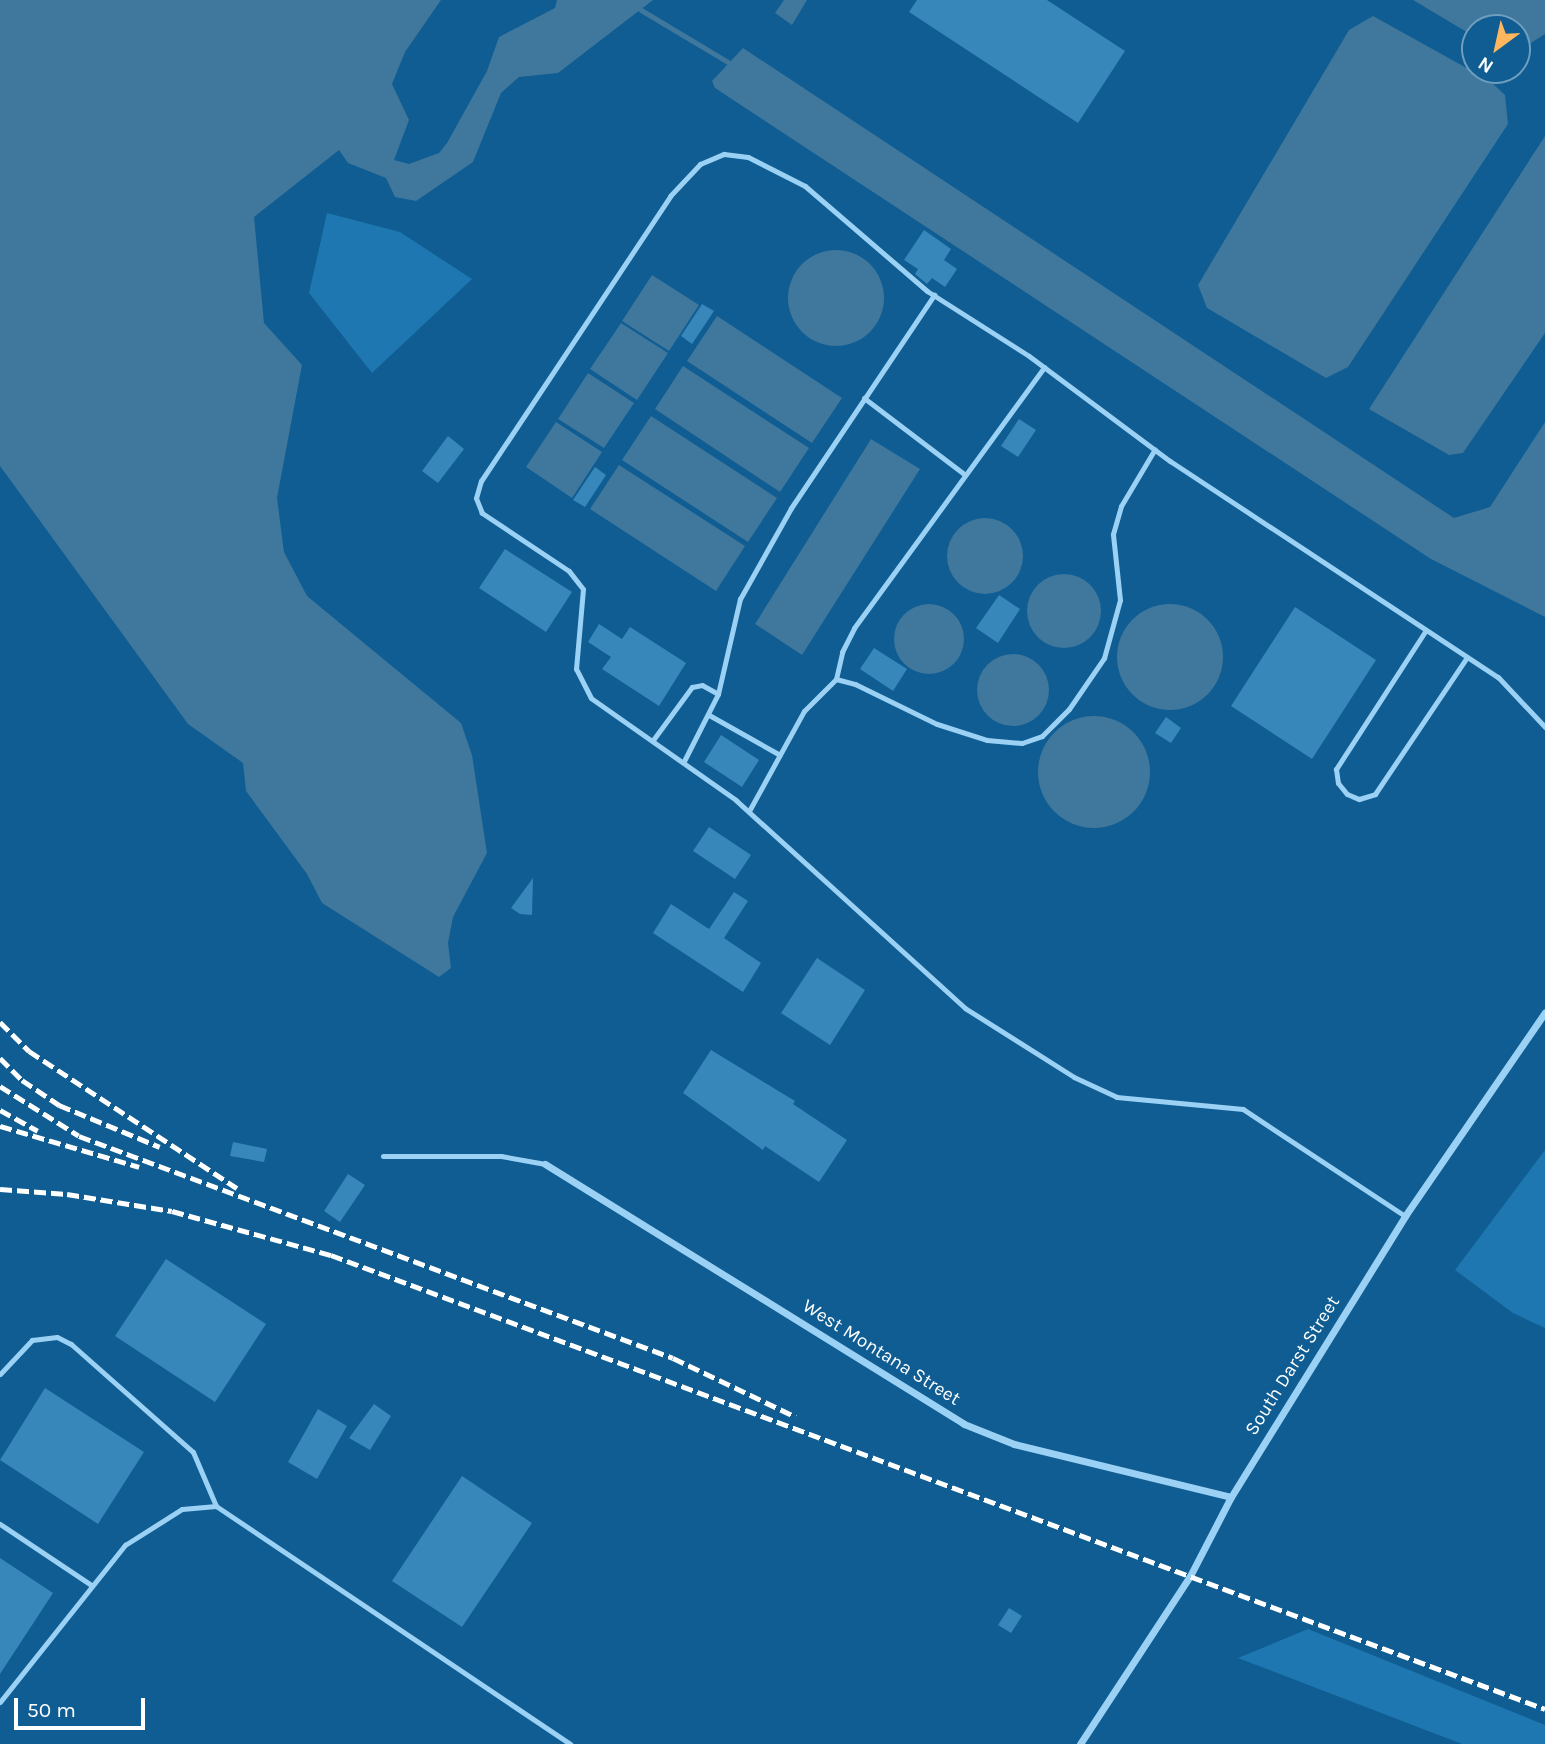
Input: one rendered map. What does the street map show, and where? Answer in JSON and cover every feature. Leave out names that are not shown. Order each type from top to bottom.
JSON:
[{"type":"street","name":"South Darst Street","points":[[1080,1744],[1190,1576],[1231,1497],[1405,1216],[1545,1012]]},
{"type":"street","name":"West Montana Street","points":[[545,1164],[964,1424],[1014,1444],[1231,1497]]},
{"type":"lane","points":[[1405,1216],[1243,1109],[1117,1097],[1074,1077],[965,1008],[750,811],[684,761],[607,710],[582,686],[576,642],[583,589],[569,571],[482,513],[476,498],[481,481],[670,196],[700,164],[724,154],[748,158],[805,186],[898,270],[1044,367],[1155,449],[1497,677],[1545,727]]},
{"type":"lane","points":[[684,761],[718,694],[740,599],[791,508],[934,295]]},
{"type":"lane","points":[[750,811],[803,711],[836,680],[842,652],[854,628],[1044,367]]},
{"type":"lane","points":[[864,398],[964,474]]},
{"type":"lane","points":[[836,680],[855,684],[937,724],[987,740],[1022,743],[1042,736],[1069,709],[1104,658],[1120,600],[1112,534],[1121,506],[1155,449]]},
{"type":"lane","points":[[1426,630],[1336,769],[1338,783],[1347,794],[1359,799],[1375,794],[1467,657]]},
{"type":"lane","points":[[653,740],[692,687],[702,685],[718,694]]},
{"type":"lane","points":[[709,715],[780,755]]},
{"type":"lane","points":[[383,1156],[501,1156],[545,1164]]},
{"type":"lane","points":[[0,1374],[32,1340],[57,1337],[72,1344],[193,1452],[216,1506],[570,1744]]},
{"type":"lane","points":[[0,1702],[125,1545],[157,1521],[182,1508],[216,1506]]},
{"type":"lane","points":[[0,1524],[91,1585]]},
{"type":"shaded area","points":[[0,0],[441,0],[405,52],[392,84],[409,120],[394,160],[409,164],[439,153],[447,143],[487,71],[499,37],[555,8],[557,0],[653,0],[558,73],[519,77],[501,93],[473,162],[416,201],[395,197],[386,178],[348,163],[339,150],[254,217],[264,323],[302,365],[277,498],[284,552],[307,596],[461,723],[472,755],[487,853],[453,917],[448,943],[451,968],[439,977],[322,903],[307,874],[246,791],[243,763],[188,724],[0,466]]},
{"type":"shaded area","points":[[784,0],[807,0],[792,25],[775,13]]},
{"type":"shaded area","points":[[1413,0],[1545,0],[1545,34],[1531,43],[1531,14],[1461,14],[1461,29]]},
{"type":"shaded area","points":[[1373,16],[1461,65],[1461,84],[1493,84],[1505,95],[1508,124],[1348,367],[1326,378],[1207,308],[1198,285],[1349,30]]},
{"type":"shaded area","points":[[743,48],[1454,518],[1490,507],[1545,422],[1545,617],[1431,559],[715,88],[712,81]]},
{"type":"shaded area","points":[[1545,136],[1545,333],[1463,453],[1449,455],[1369,409]]},
{"type":"shaded area","points":[[327,213],[400,232],[472,279],[372,373],[309,293]]},
{"type":"shaded area","points":[[836,250],[854,254],[870,264],[880,280],[884,298],[880,316],[870,332],[854,342],[836,346],[818,342],[802,332],[792,316],[788,298],[792,280],[802,264],[818,254]]},
{"type":"shaded area","points":[[652,275],[699,305],[669,351],[622,321]]},
{"type":"shaded area","points":[[717,316],[842,398],[812,443],[687,361]]},
{"type":"shaded area","points":[[621,323],[668,353],[637,400],[590,369]]},
{"type":"shaded area","points":[[683,366],[809,448],[780,492],[655,409]]},
{"type":"shaded area","points":[[588,373],[634,403],[604,448],[558,419]]},
{"type":"shaded area","points":[[651,416],[777,498],[748,542],[622,460]]},
{"type":"shaded area","points":[[556,422],[602,452],[572,498],[526,467]]},
{"type":"shaded area","points":[[871,439],[920,469],[802,655],[755,624]]},
{"type":"shaded area","points":[[619,465],[745,546],[716,591],[590,509]]},
{"type":"shaded area","points":[[985,518],[1000,521],[1012,529],[1020,541],[1023,556],[1020,571],[1012,583],[1000,591],[985,594],[970,591],[958,583],[950,571],[947,556],[950,541],[958,529],[970,521]]},
{"type":"shaded area","points":[[1064,574],[1085,580],[1095,590],[1101,611],[1095,632],[1085,642],[1064,648],[1043,642],[1033,632],[1027,611],[1033,590],[1043,580]]},
{"type":"shaded area","points":[[922,604],[936,604],[949,610],[958,619],[964,639],[962,652],[954,664],[936,674],[922,674],[909,668],[900,659],[894,646],[894,632],[900,619],[909,610]]},
{"type":"shaded area","points":[[1170,604],[1190,608],[1207,620],[1219,637],[1223,657],[1219,677],[1207,694],[1190,706],[1170,710],[1150,706],[1133,694],[1121,677],[1117,657],[1121,637],[1133,620],[1150,608]]},
{"type":"shaded area","points":[[1013,654],[1033,660],[1043,670],[1049,690],[1043,710],[1033,720],[1013,726],[993,720],[983,710],[977,690],[983,670],[993,660]]},
{"type":"shaded area","points":[[1094,716],[1115,720],[1134,732],[1146,751],[1150,772],[1146,793],[1134,812],[1115,824],[1094,828],[1073,824],[1054,812],[1042,793],[1038,772],[1042,751],[1054,732],[1073,720]]},
{"type":"shaded area","points":[[1545,1150],[1545,1328],[1513,1313],[1455,1270]]},
{"type":"shaded area","points":[[1308,1629],[1545,1725],[1545,1744],[1462,1744],[1238,1658]]},
{"type":"building","points":[[917,0],[1047,0],[1125,51],[1078,123],[909,12]]},
{"type":"building","points":[[924,230],[951,249],[944,260],[957,269],[945,287],[932,278],[927,284],[915,274],[918,269],[904,260]]},
{"type":"building","points":[[702,304],[714,311],[692,344],[681,336]]},
{"type":"building","points":[[1019,419],[1036,430],[1018,457],[1001,446]]},
{"type":"building","points":[[448,436],[464,449],[438,483],[422,471]]},
{"type":"building","points":[[595,467],[606,475],[585,507],[573,500]]},
{"type":"building","points":[[505,549],[572,592],[546,632],[479,588]]},
{"type":"building","points":[[999,595],[1020,609],[998,643],[976,628]]},
{"type":"building","points":[[1295,607],[1376,660],[1312,759],[1231,706]]},
{"type":"building","points":[[599,624],[622,639],[630,627],[686,663],[659,706],[602,669],[611,657],[588,642]]},
{"type":"building","points":[[874,648],[907,669],[893,691],[860,669]]},
{"type":"building","points":[[1166,717],[1181,728],[1171,743],[1155,733]]},
{"type":"building","points":[[721,735],[759,760],[742,787],[704,762]]},
{"type":"building","points":[[709,827],[751,855],[735,879],[693,851]]},
{"type":"building","points":[[533,878],[532,915],[520,914],[511,908]]},
{"type":"building","points":[[734,892],[748,901],[724,938],[761,963],[743,992],[653,933],[671,904],[709,929]]},
{"type":"building","points":[[817,958],[865,990],[830,1045],[781,1013]]},
{"type":"building","points":[[711,1050],[795,1101],[793,1104],[847,1140],[819,1182],[765,1146],[763,1150],[683,1093]]},
{"type":"building","points":[[233,1142],[267,1149],[264,1162],[230,1156]]},
{"type":"building","points":[[348,1174],[365,1185],[340,1222],[324,1211]]},
{"type":"building","points":[[166,1259],[266,1324],[215,1402],[115,1336]]},
{"type":"building","points":[[45,1388],[144,1452],[98,1524],[0,1460]]},
{"type":"building","points":[[374,1404],[391,1416],[370,1450],[349,1438]]},
{"type":"building","points":[[318,1409],[347,1426],[317,1479],[288,1462]]},
{"type":"building","points":[[462,1476],[532,1523],[462,1627],[392,1581]]},
{"type":"building","points":[[0,1558],[53,1593],[0,1674]]},
{"type":"building","points":[[1009,1608],[1022,1616],[1011,1633],[998,1625]]},
{"type":"waterway","points":[[641,10],[728,62]]},
{"type":"railway","points":[[0,1022],[29,1051],[237,1188]]},
{"type":"railway","points":[[0,1058],[22,1080],[59,1105],[160,1147]]},
{"type":"railway","points":[[0,1086],[79,1136],[673,1358],[796,1417]]},
{"type":"railway","points":[[0,1110],[38,1131]]},
{"type":"railway","points":[[0,1126],[139,1167]]},
{"type":"railway","points":[[0,1189],[67,1194],[172,1211],[331,1255],[1545,1709]]}]
